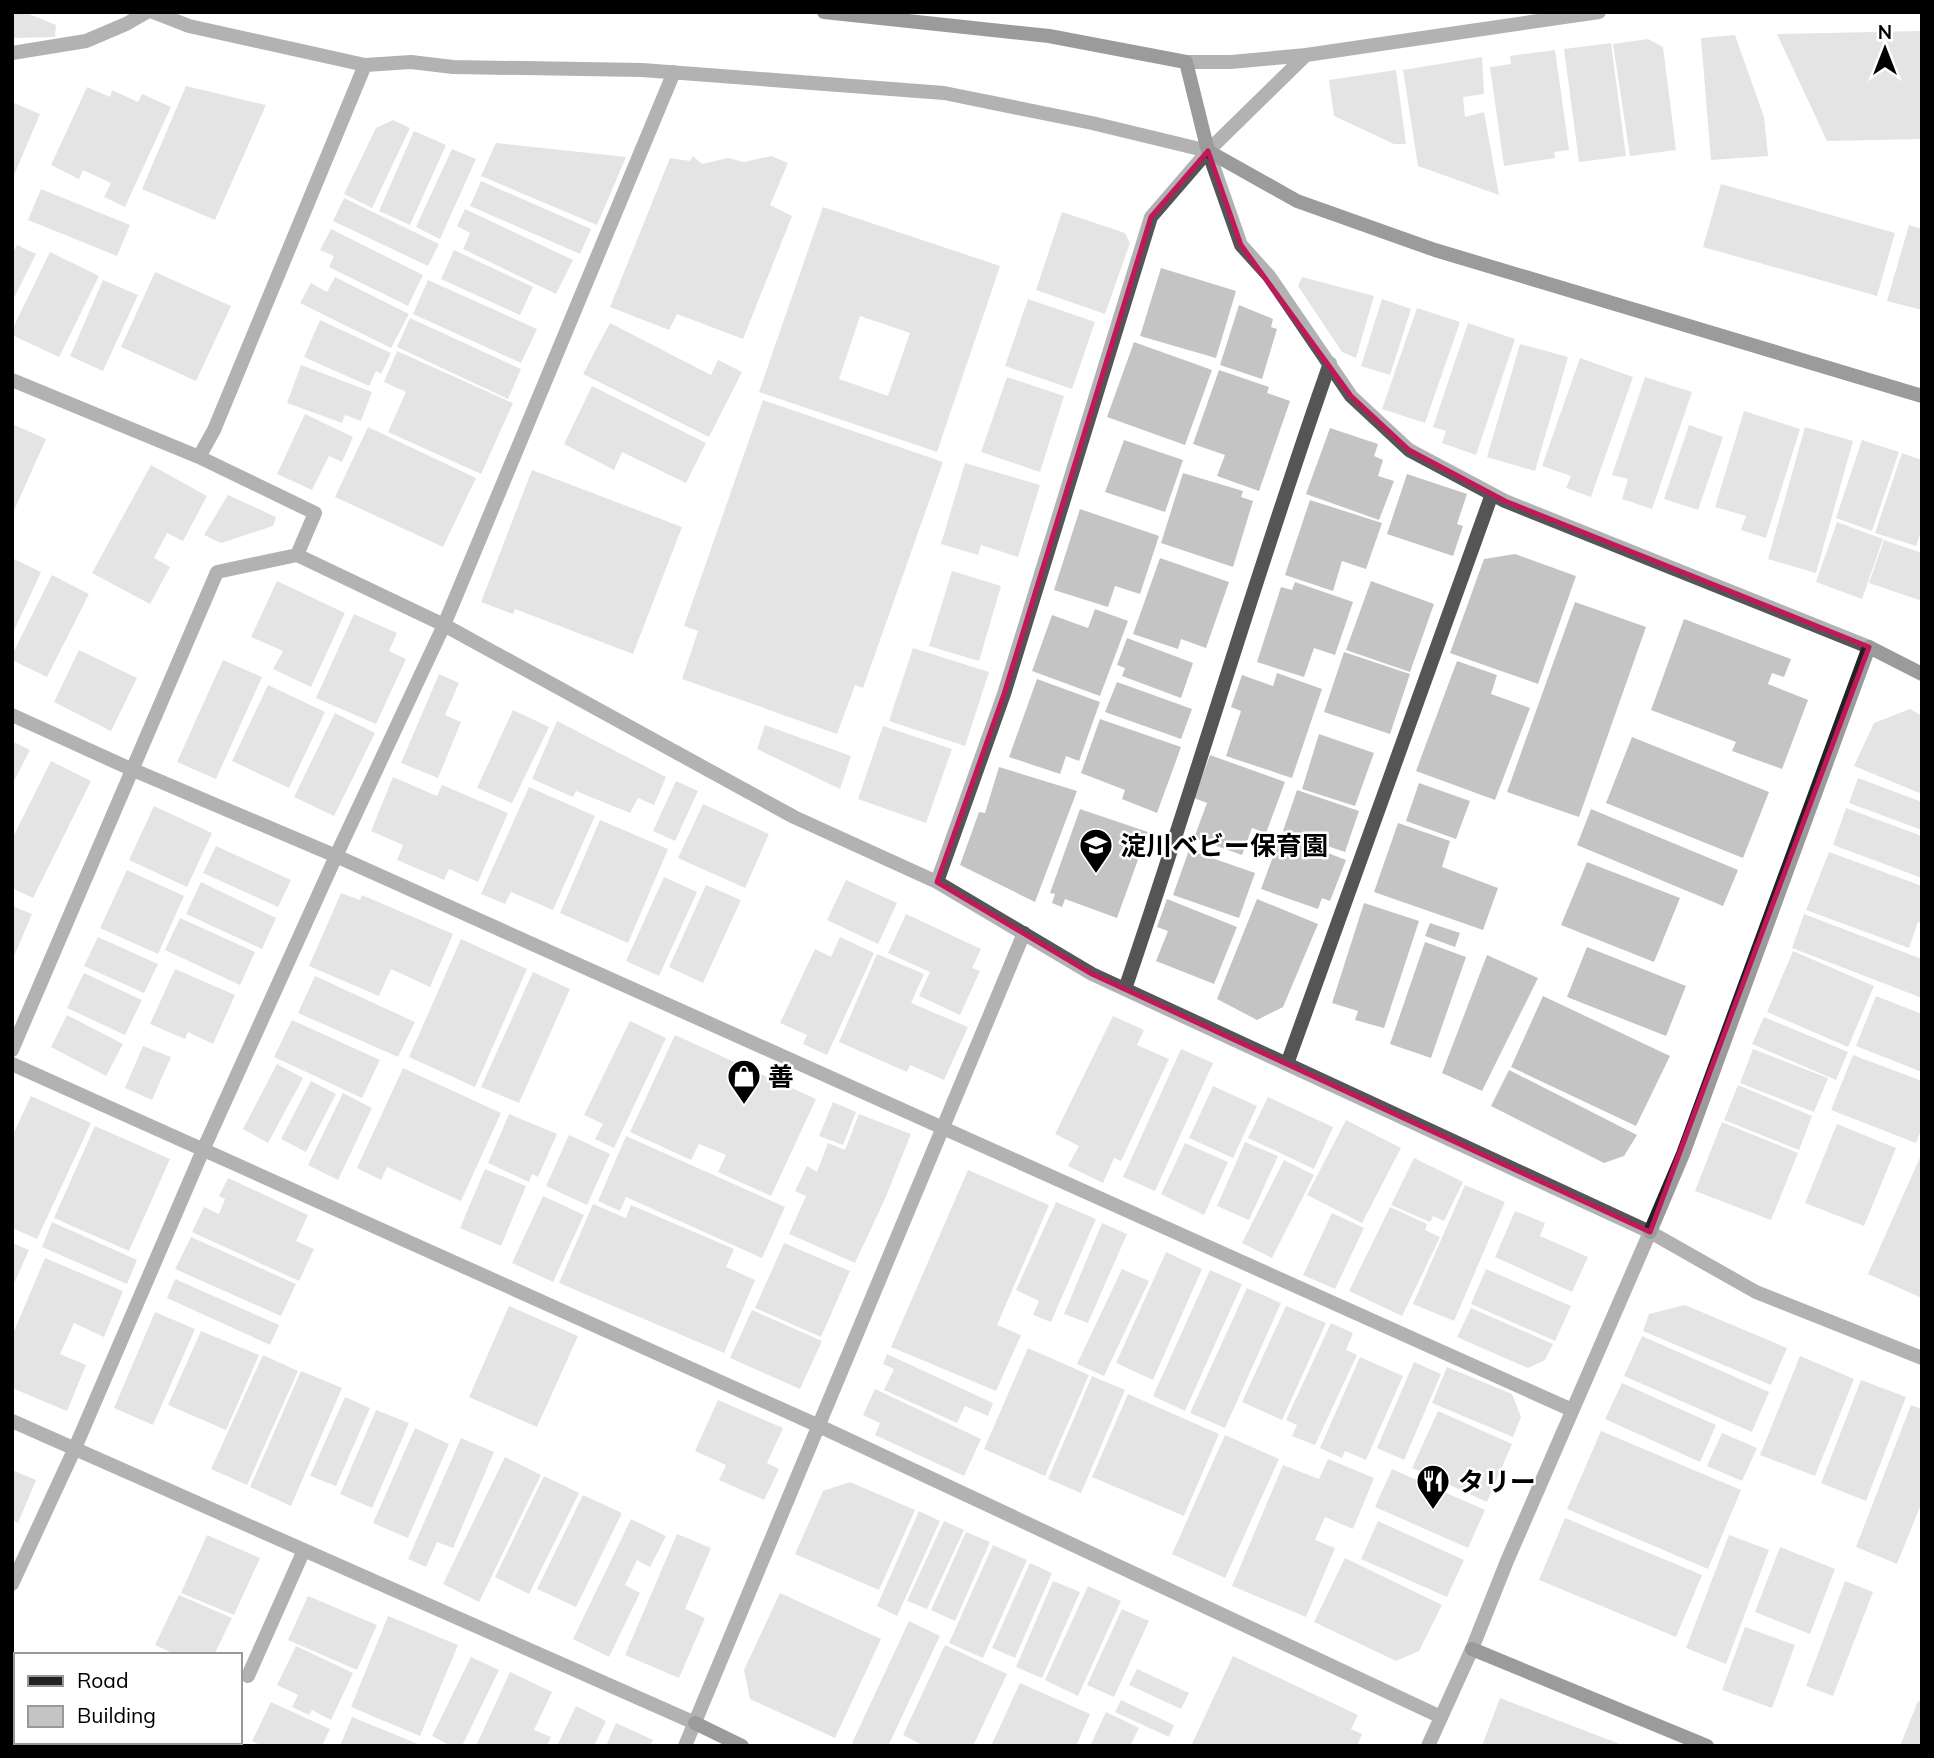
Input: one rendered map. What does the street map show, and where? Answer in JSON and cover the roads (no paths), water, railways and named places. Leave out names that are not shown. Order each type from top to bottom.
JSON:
[{"type":"street","points":[[12,52],[86,41],[147,12]]},
{"type":"street","points":[[153,12],[189,26],[365,65],[411,62],[453,67],[674,72],[944,93],[1092,123],[1208,150],[1297,201],[1435,250],[1922,396]]},
{"type":"street","points":[[824,12],[1049,36],[1186,62],[1231,62],[1306,55],[1599,12]]},
{"type":"street","points":[[937,882],[1004,694],[1151,218],[1208,150],[1306,55]]},
{"type":"street","points":[[1186,62],[1208,150],[1241,245],[1269,276],[1351,396],[1409,450],[1492,494],[1868,647],[1922,674]]},
{"type":"street","points":[[200,457],[365,65]]},
{"type":"street","points":[[12,1584],[75,1448],[203,1150],[444,625],[674,72]]},
{"type":"street","points":[[1125,989],[1329,363]]},
{"type":"street","points":[[12,380],[200,457],[315,513],[297,555]]},
{"type":"street","points":[[1287,1064],[1492,494]]},
{"type":"street","points":[[12,1050],[217,572],[297,555],[444,625],[772,806],[937,882],[1093,974],[1650,1232],[1756,1292],[1922,1357]]},
{"type":"street","points":[[1428,1746],[1683,1154],[1868,647]]},
{"type":"street","points":[[12,715],[336,856],[1572,1410]]},
{"type":"street","points":[[685,1746],[1024,933]]},
{"type":"street","points":[[12,1064],[819,1426],[1441,1717]]},
{"type":"street","points":[[12,1421],[742,1746]]},
{"type":"street","points":[[247,1676],[304,1550]]},
{"type":"street","points":[[1472,1649],[1707,1746]]},
{"type":"place","name":"淀川ベビー保育園","points":[[1096,875]]},
{"type":"place","name":"善","points":[[744,1106]]},
{"type":"place","name":"タリー","points":[[1433,1511]]}]
